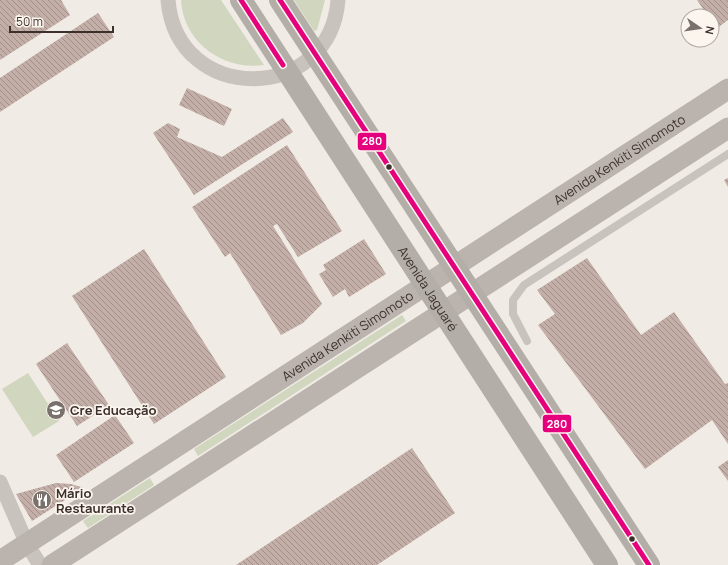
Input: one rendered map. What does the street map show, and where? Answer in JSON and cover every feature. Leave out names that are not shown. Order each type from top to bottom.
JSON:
[{"type":"highway","name":"Avenida Jaguaré","points":[[241,0],[607,565]]},
{"type":"highway","points":[[280,0],[649,565]]},
{"type":"main road","name":"Avenida Kenkiti Simomoto","points":[[0,561],[728,89]]},
{"type":"main road","points":[[52,565],[728,128]]},
{"type":"main road","points":[[167,453],[184,479]]},
{"type":"street","points":[[168,0],[172,23],[178,36],[186,47],[206,66],[232,78],[246,80],[274,78],[301,65],[324,42],[331,29],[338,0]]},
{"type":"street","points":[[0,482],[27,544],[40,565]]},
{"type":"lane","points":[[528,341],[513,314],[513,300],[524,285],[728,154]]},
{"type":"green space","points":[[181,0],[221,0],[264,65],[249,66],[234,63],[220,58],[208,50],[197,41],[189,29],[183,15]]},
{"type":"green space","points":[[294,0],[325,0],[317,30],[314,31]]},
{"type":"green space","points":[[402,315],[406,321],[198,456],[194,449]]},
{"type":"green space","points":[[28,373],[59,421],[33,437],[2,389]]},
{"type":"green space","points":[[150,478],[154,485],[88,528],[83,521]]},
{"type":"building","points":[[0,0],[61,0],[70,15],[0,60]]},
{"type":"building","points":[[697,0],[728,0],[728,20],[720,26],[720,8],[702,8]]},
{"type":"building","points":[[98,13],[114,37],[0,112],[0,78]]},
{"type":"building","points":[[187,88],[232,109],[224,126],[179,105]]},
{"type":"building","points":[[283,118],[293,132],[194,195],[153,133],[168,123],[180,129],[177,137],[222,157]]},
{"type":"building","points":[[287,145],[342,231],[298,257],[277,224],[273,226],[322,304],[303,323],[281,335],[230,253],[225,257],[192,207]]},
{"type":"building","points":[[728,178],[728,187],[724,180]]},
{"type":"building","points":[[364,239],[386,274],[349,297],[345,289],[333,297],[319,274],[326,270],[323,265]]},
{"type":"building","points":[[144,249],[226,377],[154,424],[72,296]]},
{"type":"building","points":[[587,258],[641,335],[674,312],[725,384],[728,383],[728,444],[712,420],[645,469],[538,325],[555,314],[537,290]]},
{"type":"building","points":[[67,343],[109,405],[77,426],[36,364]]},
{"type":"building","points":[[115,415],[134,443],[74,482],[56,455]]},
{"type":"building","points":[[412,448],[455,513],[377,565],[236,565]]},
{"type":"building","points":[[728,460],[728,481],[718,467]]},
{"type":"building","name":"Mário Restaurante","points":[[56,483],[71,484],[84,488],[32,521],[16,494]]},
{"type":"transit line","name":"280","points":[[241,0],[283,65]]},
{"type":"transit line","name":"280","points":[[280,0],[649,565]]},
{"type":"place","name":"Cre Educação","points":[[56,410]]},
{"type":"place","name":"Mário Restaurante","points":[[42,500]]}]
